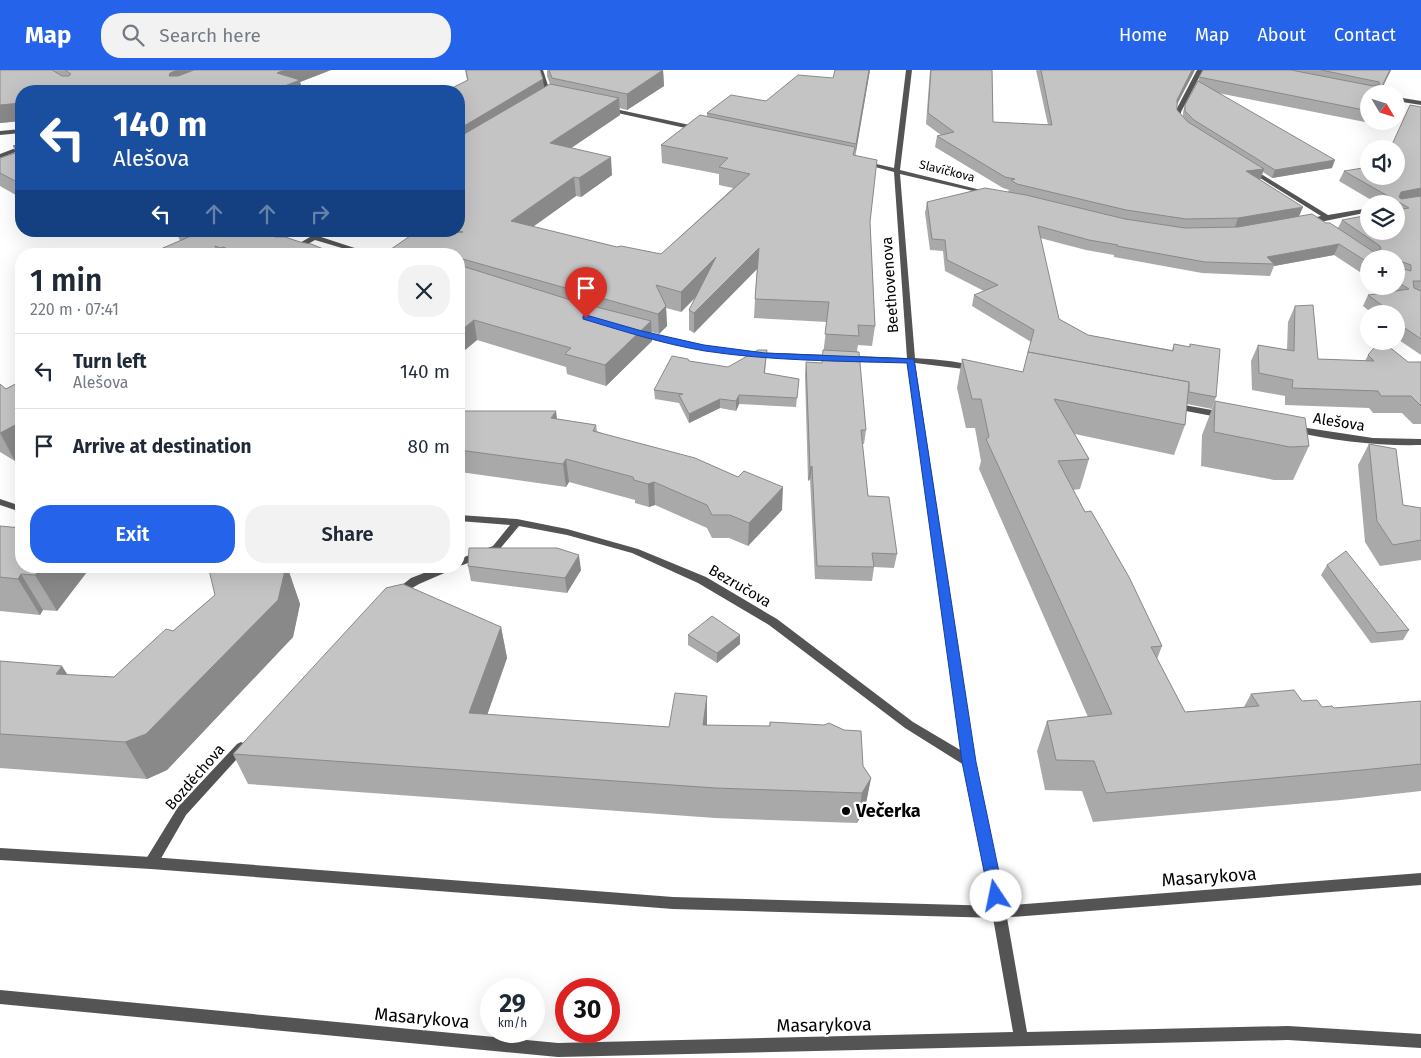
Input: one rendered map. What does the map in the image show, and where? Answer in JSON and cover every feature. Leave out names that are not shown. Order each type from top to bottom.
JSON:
[{"type":"street","points":[[540,70],[550,97]]},
{"type":"street","name":"Beethovenova","points":[[909,70],[897,170],[911,361],[969,762],[1000,912]]},
{"type":"street","points":[[1188,130],[1178,120],[1178,112],[1200,70]]},
{"type":"street","points":[[542,102],[550,97],[560,99]]},
{"type":"street","points":[[1405,101],[1421,104]]},
{"type":"street","points":[[596,107],[703,129]]},
{"type":"street","points":[[0,133],[15,132]]},
{"type":"street","points":[[0,156],[15,150]]},
{"type":"street","name":"Slavíčkova","points":[[858,162],[1000,196]]},
{"type":"street","points":[[1245,166],[1326,217]]},
{"type":"street","points":[[1299,222],[1360,211]]},
{"type":"street","points":[[1321,226],[1326,217]]},
{"type":"street","points":[[296,248],[316,238],[350,248]]},
{"type":"street","points":[[631,331],[704,348],[765,356],[911,361],[980,369]]},
{"type":"street","points":[[1166,405],[1235,418]]},
{"type":"street","name":"Alešova","points":[[1284,427],[1333,436],[1391,443],[1421,442]]},
{"type":"street","points":[[0,502],[15,507]]},
{"type":"street","name":"Bezručova","points":[[465,518],[517,522],[567,532],[635,551],[702,580],[773,622],[909,725],[969,762]]},
{"type":"street","points":[[465,561],[496,548],[517,522]]},
{"type":"street","points":[[385,602],[415,581],[435,573]]},
{"type":"street","name":"Bozděchova","points":[[151,863],[182,811],[250,738]]},
{"type":"street","name":"Masarykova","points":[[0,854],[151,863],[673,903],[1000,912],[1421,879]]},
{"type":"street","points":[[1000,912],[1021,1039]]},
{"type":"street","name":"Masarykova","points":[[0,997],[558,1050],[1288,1033],[1421,1041]]},
{"type":"building","points":[[0,70],[52,70],[62,76],[69,76],[71,74],[65,70],[177,70],[170,73],[169,76],[178,76],[194,70],[284,70],[277,73],[300,80],[287,85],[15,85],[15,104],[0,105]]},
{"type":"building","points":[[466,70],[540,70],[543,79],[465,125],[465,85],[458,85],[468,80]]},
{"type":"building","points":[[549,70],[663,70],[627,94],[552,78]]},
{"type":"building","points":[[835,70],[869,70],[856,144],[707,113],[731,95],[766,101],[798,75],[833,78]]},
{"type":"building","points":[[931,70],[992,70],[993,122],[1052,125],[1041,70],[1192,70],[1177,100],[1177,110],[1188,122],[1264,169],[1246,171],[1303,207],[1238,218],[1186,219],[1126,210],[1017,184],[1011,180],[1015,179],[1005,177],[937,136],[954,132],[928,113]]},
{"type":"building","points":[[1203,70],[1291,70],[1368,85],[1360,85],[1360,109],[1199,77]]},
{"type":"building","points":[[1321,70],[1390,70],[1382,85],[1376,85],[1380,84],[1379,82]]},
{"type":"building","points":[[1198,81],[1335,160],[1275,170],[1194,120],[1185,111],[1185,105]]},
{"type":"building","points":[[550,84],[619,98],[550,143],[611,157],[579,178],[574,177],[511,221],[617,247],[621,246],[661,254],[750,174],[719,167],[728,158],[661,145],[700,115],[855,147],[853,155],[877,160],[870,222],[875,326],[858,325],[859,336],[825,334],[829,302],[755,299],[759,248],[694,313],[689,310],[716,257],[681,292],[656,285],[666,306],[658,314],[465,260],[465,248],[393,248],[409,237],[465,237],[465,134]]},
{"type":"building","points":[[1410,105],[1421,107],[1421,188],[1401,192],[1400,195],[1386,195],[1369,185],[1405,185],[1405,140],[1394,140],[1399,130],[1405,130],[1405,116]]},
{"type":"building","points":[[15,153],[15,181],[0,173],[0,158]]},
{"type":"building","points":[[1360,168],[1360,180],[1344,171]]},
{"type":"building","points":[[985,188],[1026,195],[1125,219],[1185,228],[1238,227],[1312,214],[1326,223],[1330,223],[1371,250],[1360,250],[1360,257],[1339,244],[1267,257],[1274,264],[1205,262],[1089,240],[1038,226],[1059,319],[1088,335],[1173,351],[1174,344],[1190,347],[1190,344],[1220,349],[1216,397],[1189,392],[1189,382],[1028,352],[1034,330],[974,295],[998,285],[947,260],[945,240],[932,239],[927,202]]},
{"type":"building","points":[[1421,196],[1421,281],[1413,281],[1414,288],[1421,291],[1421,339],[1405,328],[1405,305],[1382,305],[1368,295],[1405,295],[1405,290],[1409,289],[1405,287],[1405,269],[1411,271],[1411,265],[1405,263],[1405,250],[1379,250],[1381,249],[1380,246],[1371,240],[1405,240],[1405,209],[1409,208],[1405,206],[1405,198]]},
{"type":"building","points":[[1360,217],[1360,232],[1342,220]]},
{"type":"building","points":[[189,237],[285,237],[321,248],[220,248],[215,246],[216,248],[163,248]]},
{"type":"building","points":[[465,267],[577,302],[651,321],[605,365],[565,354],[571,348],[474,320],[465,327]]},
{"type":"building","points":[[1313,305],[1318,359],[1374,361],[1368,355],[1372,350],[1393,350],[1408,362],[1421,362],[1421,406],[1411,396],[1381,396],[1378,391],[1292,388],[1293,380],[1259,373],[1258,345],[1294,351],[1295,306]]},
{"type":"building","points":[[758,350],[767,350],[764,373],[799,379],[797,398],[739,395],[736,401],[720,399],[689,414],[679,395],[683,394],[654,390],[672,356],[688,359],[689,361],[728,367]]},
{"type":"building","points":[[823,350],[859,352],[866,430],[861,430],[868,496],[889,497],[897,554],[872,553],[874,567],[817,566],[812,466],[810,468],[806,362],[822,363]]},
{"type":"building","points":[[1028,352],[1189,382],[1185,425],[1054,399],[1089,459],[1058,461],[1085,512],[1091,511],[1129,577],[1162,646],[1151,647],[1185,712],[1259,706],[1251,694],[1294,690],[1302,701],[1317,700],[1322,707],[1332,706],[1334,708],[1421,701],[1421,764],[1106,793],[1094,761],[1056,760],[1047,721],[1112,714],[986,439],[989,437],[981,399],[972,399],[962,359],[1023,372]]},
{"type":"building","points":[[0,384],[6,389],[15,384],[15,425],[0,433]]},
{"type":"building","points":[[1215,401],[1305,418],[1309,446],[1290,447],[1214,432]]},
{"type":"building","points":[[465,411],[556,411],[551,418],[596,425],[593,431],[695,458],[738,477],[744,471],[783,487],[749,523],[730,515],[712,515],[707,505],[654,482],[648,484],[634,480],[633,477],[566,459],[563,464],[465,451]]},
{"type":"building","points":[[1369,444],[1396,449],[1403,505],[1421,508],[1421,540],[1393,545],[1377,521]]},
{"type":"building","points":[[0,526],[15,527],[15,573],[37,573],[35,575],[21,574],[18,579],[0,577]]},
{"type":"building","points":[[469,548],[557,548],[579,555],[565,578],[468,566]]},
{"type":"building","points":[[1346,551],[1409,630],[1377,633],[1327,565]]},
{"type":"building","points":[[210,573],[284,573],[278,600],[146,734],[125,742],[0,734],[0,661],[62,666],[56,674],[114,677],[166,629],[173,631],[215,595]]},
{"type":"building","points":[[403,584],[501,627],[469,713],[669,727],[675,693],[707,696],[703,725],[770,726],[770,722],[824,725],[829,723],[844,730],[861,731],[863,766],[871,778],[862,793],[715,788],[233,754],[386,588]]},
{"type":"building","points":[[712,616],[740,635],[717,653],[688,635]]},
{"type":"place","name":"Večerka","points":[[846,811]]},
{"type":"route","points":[[586,318],[640,334],[704,348],[765,356],[911,361],[969,762],[996,896]]}]
